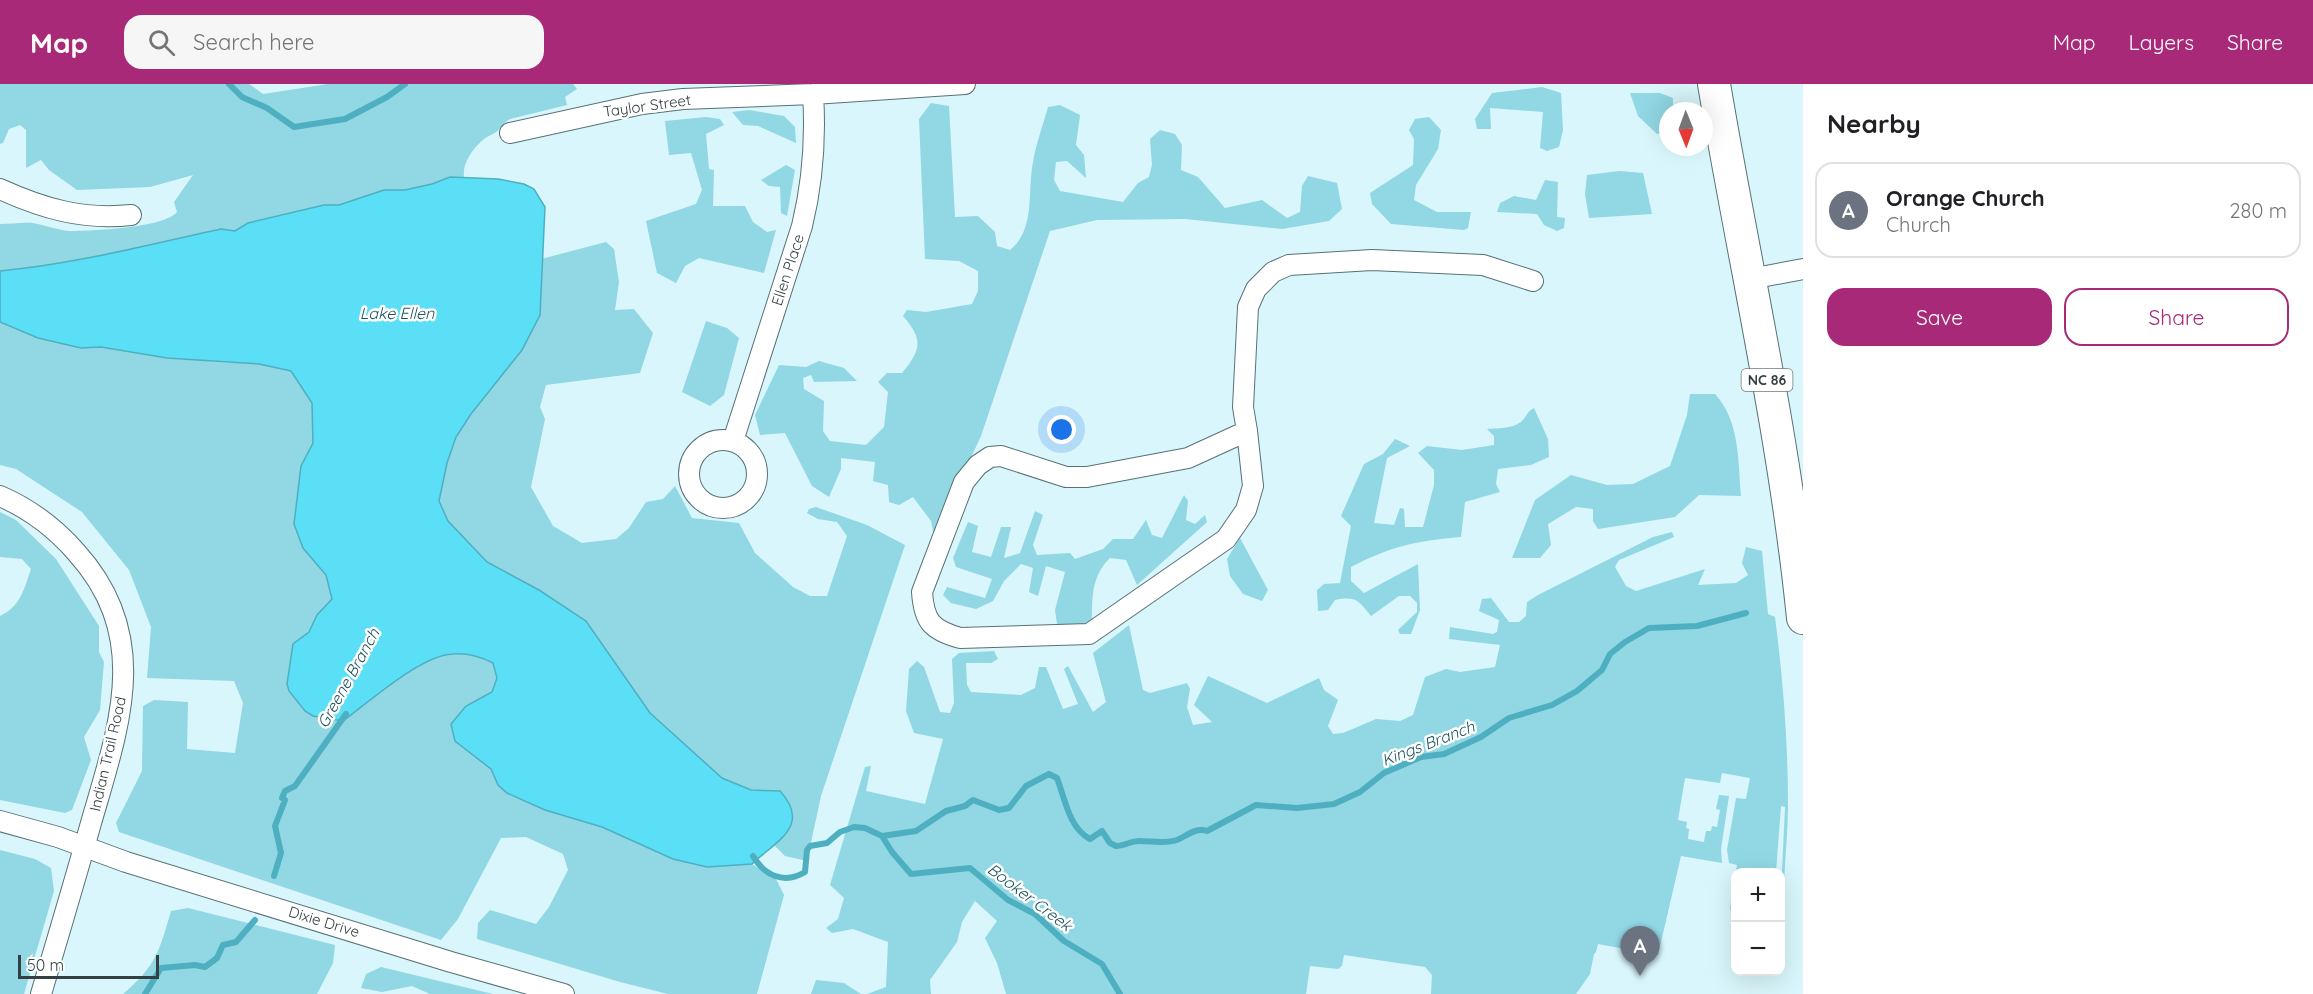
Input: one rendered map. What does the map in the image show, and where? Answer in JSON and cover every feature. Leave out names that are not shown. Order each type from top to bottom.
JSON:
[{"type":"main road","name":"NC 86","points":[[1714,84],[1788,504],[1803,618]]},
{"type":"street","name":"Taylor Street","points":[[510,133],[642,104],[683,99],[813,94],[965,84]]},
{"type":"street","name":"Ellen Place","points":[[733,441],[810,195],[815,132],[813,94]]},
{"type":"street","points":[[0,189],[72,215],[113,217],[131,215]]},
{"type":"street","points":[[1247,431],[1188,458],[1087,477],[1066,477],[1001,456],[990,457],[978,465],[964,482],[922,592],[924,610],[932,625],[942,633],[960,638],[1089,634],[1226,539],[1246,510],[1253,486],[1247,431],[1243,407],[1248,307],[1256,289],[1273,272],[1289,265],[1394,261],[1482,265],[1533,281]]},
{"type":"street","points":[[1750,279],[1803,269]]},
{"type":"street","name":"Indian Trail Road","points":[[0,496],[37,516],[64,539],[96,578],[116,617],[123,647],[124,678],[121,709],[110,757],[41,994]]},
{"type":"street","name":"Dixie Drive","points":[[0,821],[58,837],[126,862],[451,962],[564,994]]},
{"type":"shaded area","points":[[0,84],[249,84],[263,94],[328,84],[573,84],[577,89],[565,97],[567,105],[510,119],[482,140],[467,160],[464,177],[450,177],[405,190],[384,190],[339,205],[324,205],[248,223],[235,231],[221,229],[83,259],[0,271],[0,224],[33,223],[69,231],[126,228],[158,222],[177,212],[174,202],[193,175],[150,187],[77,190],[49,170],[41,160],[26,168],[26,130],[20,125],[9,129],[3,143],[0,144]]},
{"type":"shaded area","points":[[1542,87],[1561,93],[1563,130],[1559,147],[1547,151],[1540,148],[1543,112],[1490,108],[1491,129],[1477,129],[1475,119],[1492,93]]},
{"type":"shaded area","points":[[1630,93],[1660,93],[1673,98],[1673,102],[1659,102],[1659,134],[1638,116]]},
{"type":"shaded area","points":[[931,103],[949,106],[955,217],[978,216],[995,232],[997,246],[1010,250],[1024,232],[1027,221],[1033,162],[1048,107],[1060,105],[1080,115],[1076,145],[1084,155],[1086,178],[1067,161],[1056,162],[1054,180],[1060,191],[1123,202],[1138,183],[1149,177],[1152,165],[1150,139],[1160,130],[1175,134],[1182,145],[1181,170],[1198,177],[1225,208],[1262,200],[1287,218],[1300,212],[1302,186],[1308,176],[1337,183],[1342,209],[1329,221],[1282,229],[1185,219],[1097,220],[1050,231],[981,436],[934,536],[931,521],[913,497],[899,505],[889,502],[888,485],[873,481],[875,462],[841,458],[841,469],[829,497],[812,486],[785,433],[760,435],[755,415],[779,365],[806,367],[819,361],[844,368],[857,381],[814,382],[811,375],[803,378],[804,389],[824,401],[823,431],[830,441],[866,445],[884,427],[888,392],[878,382],[887,373],[902,373],[913,357],[918,344],[914,331],[903,316],[907,310],[926,312],[972,304],[978,291],[978,271],[959,261],[925,259],[919,119]]},
{"type":"shaded area","points":[[749,110],[784,116],[795,127],[796,143],[758,126],[743,125],[732,112]]},
{"type":"shaded area","points":[[706,117],[720,119],[724,125],[706,134],[709,169],[714,170],[713,206],[745,206],[753,222],[767,232],[776,230],[764,273],[699,258],[685,266],[676,283],[657,273],[646,221],[696,204],[702,190],[691,153],[669,155],[665,121]]},
{"type":"shaded area","points":[[1429,117],[1441,130],[1438,149],[1416,185],[1414,200],[1437,212],[1471,212],[1468,228],[1464,230],[1391,224],[1372,204],[1370,193],[1413,165],[1414,139],[1409,130],[1415,119]]},
{"type":"shaded area","points":[[786,165],[795,170],[787,216],[781,213],[780,187],[769,186],[761,180]]},
{"type":"shaded area","points":[[1619,171],[1643,173],[1652,214],[1589,218],[1585,194],[1587,175]]},
{"type":"shaded area","points":[[1545,180],[1558,182],[1557,217],[1565,218],[1564,228],[1557,231],[1544,225],[1537,214],[1497,212],[1500,203],[1514,196],[1536,200]]},
{"type":"shaded area","points":[[606,242],[614,249],[619,282],[615,310],[634,309],[653,333],[640,373],[546,385],[540,407],[545,419],[531,487],[553,526],[582,543],[616,539],[629,528],[646,502],[663,499],[675,486],[692,518],[739,523],[755,553],[793,587],[810,596],[827,596],[847,536],[837,522],[818,519],[807,513],[809,509],[816,507],[867,525],[905,545],[821,796],[807,861],[785,856],[774,845],[786,832],[793,813],[787,799],[780,791],[751,790],[722,778],[650,713],[586,621],[539,590],[487,562],[448,521],[439,501],[447,463],[456,437],[540,315],[541,259]]},
{"type":"shaded area","points":[[706,321],[727,328],[739,338],[724,395],[710,406],[682,392]]},
{"type":"shaded area","points":[[0,322],[38,338],[81,348],[101,347],[217,362],[259,364],[291,371],[312,403],[313,443],[301,466],[294,524],[303,548],[326,575],[332,599],[317,615],[309,632],[293,644],[305,711],[313,716],[343,721],[396,681],[440,656],[463,654],[493,663],[497,678],[492,692],[466,706],[498,785],[545,810],[602,827],[707,867],[752,864],[776,879],[784,895],[757,994],[668,994],[477,939],[478,923],[490,910],[536,924],[549,907],[568,870],[563,854],[526,837],[501,838],[458,919],[441,940],[119,832],[116,823],[142,771],[143,706],[154,700],[188,702],[187,749],[235,753],[243,703],[234,681],[147,678],[151,627],[129,570],[82,512],[16,469],[0,465]]},
{"type":"shaded area","points":[[1690,394],[1715,394],[1729,416],[1738,455],[1741,496],[1699,495],[1675,517],[1598,529],[1593,521],[1593,509],[1576,507],[1548,524],[1551,545],[1540,558],[1512,558],[1535,500],[1571,475],[1607,485],[1633,484],[1670,466],[1687,415]]},
{"type":"shaded area","points":[[1534,408],[1548,439],[1549,457],[1531,465],[1498,469],[1496,484],[1500,492],[1465,502],[1461,537],[1430,540],[1404,546],[1351,567],[1351,581],[1364,593],[1418,564],[1420,610],[1411,634],[1400,634],[1398,630],[1417,612],[1417,603],[1410,596],[1399,596],[1371,616],[1356,600],[1352,599],[1335,600],[1328,610],[1318,611],[1317,590],[1324,584],[1340,583],[1351,526],[1341,516],[1364,464],[1383,454],[1395,439],[1410,446],[1387,458],[1374,523],[1394,525],[1400,508],[1404,509],[1405,527],[1423,527],[1434,485],[1434,470],[1418,453],[1427,446],[1462,450],[1494,445],[1494,436],[1487,429],[1513,426],[1523,420]]},
{"type":"shaded area","points":[[1184,495],[1188,501],[1186,520],[1195,524],[1205,515],[1207,522],[1137,585],[1126,560],[1110,558],[1096,579],[1092,620],[1073,628],[1057,624],[1055,610],[1065,572],[1046,566],[1038,596],[1029,592],[1033,568],[1021,564],[1004,581],[993,601],[976,609],[951,603],[943,595],[947,587],[985,598],[992,579],[956,567],[953,558],[968,522],[978,526],[972,552],[991,557],[1001,527],[1011,527],[1004,558],[1020,553],[1035,511],[1043,515],[1033,545],[1037,555],[1070,553],[1075,559],[1103,549],[1113,539],[1133,539],[1146,520],[1152,535],[1162,538]]},
{"type":"shaded area","points":[[0,512],[16,520],[56,559],[99,626],[99,652],[104,662],[100,710],[84,737],[91,760],[72,810],[65,813],[0,800],[0,616],[17,602],[31,569],[22,559],[0,557]]},
{"type":"shaded area","points":[[1672,532],[1674,537],[1619,560],[1615,567],[1626,586],[1636,591],[1705,569],[1698,585],[1736,583],[1748,575],[1742,563],[1746,547],[1762,551],[1768,614],[1775,617],[1784,711],[1788,805],[1785,868],[1782,868],[1785,807],[1781,806],[1776,868],[1737,868],[1737,865],[1729,863],[1727,850],[1736,798],[1746,799],[1750,778],[1722,773],[1720,783],[1685,778],[1678,820],[1687,822],[1688,839],[1704,842],[1706,831],[1711,831],[1712,826],[1717,827],[1720,810],[1716,809],[1719,795],[1729,796],[1721,849],[1722,863],[1681,856],[1658,955],[1598,944],[1590,974],[1576,994],[1431,994],[1432,975],[1425,967],[1344,955],[1342,966],[1338,969],[1310,966],[1306,994],[1006,994],[997,963],[985,938],[997,921],[975,901],[962,922],[957,942],[930,980],[931,994],[867,994],[886,987],[888,942],[853,929],[832,933],[826,928],[838,919],[844,898],[830,885],[865,767],[871,766],[866,791],[925,804],[943,739],[914,733],[906,711],[909,669],[917,661],[924,667],[940,712],[950,713],[954,703],[952,659],[959,653],[994,651],[998,659],[991,663],[966,663],[967,685],[971,692],[1021,695],[1035,688],[1039,667],[1046,667],[1063,709],[1078,704],[1064,669],[1068,666],[1093,712],[1106,702],[1093,653],[1129,625],[1143,690],[1150,693],[1187,683],[1190,689],[1187,707],[1193,725],[1212,722],[1194,705],[1208,676],[1267,703],[1319,678],[1324,690],[1338,700],[1328,726],[1333,734],[1343,733],[1376,719],[1400,721],[1413,715],[1425,677],[1446,669],[1460,672],[1495,667],[1500,645],[1449,639],[1450,627],[1493,634],[1497,632],[1499,620],[1479,611],[1482,599],[1491,598],[1509,622],[1519,622],[1526,616],[1527,602],[1538,595],[1653,537]]},
{"type":"shaded area","points":[[1240,538],[1268,590],[1262,601],[1243,594],[1230,576],[1227,559]]},
{"type":"shaded area","points":[[0,850],[35,859],[51,868],[54,891],[24,994],[0,994]]},
{"type":"shaded area","points":[[188,908],[335,945],[333,963],[317,994],[123,994],[150,966],[159,948],[171,911]]},
{"type":"shaded area","points":[[381,967],[493,994],[430,994],[412,986],[382,992],[361,988],[366,974]]},
{"type":"shaded area","points":[[816,980],[844,983],[861,994],[811,994]]},
{"type":"water","name":"Lake Ellen","points":[[450,177],[498,179],[524,184],[534,189],[545,207],[540,315],[522,350],[471,414],[456,437],[447,463],[439,501],[448,521],[487,562],[539,590],[586,621],[650,713],[722,778],[751,790],[780,791],[789,803],[792,823],[780,840],[752,864],[707,867],[673,859],[602,827],[545,810],[507,793],[498,785],[491,769],[455,741],[451,724],[466,706],[492,692],[497,678],[493,663],[484,659],[453,654],[426,662],[396,681],[343,721],[313,716],[305,711],[289,691],[287,684],[293,644],[309,632],[317,615],[332,599],[326,575],[303,548],[294,524],[301,466],[313,443],[312,403],[291,371],[259,364],[167,358],[101,347],[81,348],[38,338],[0,322],[0,271],[83,259],[221,229],[235,231],[248,223],[324,205],[339,205],[384,190],[405,190],[432,184]]},
{"type":"waterway","points":[[229,84],[242,97],[267,108],[294,127],[345,119],[387,97],[405,84]]},
{"type":"waterway","name":"Kings Branch","points":[[882,836],[916,831],[946,811],[965,806],[973,800],[999,810],[1009,808],[1026,786],[1049,774],[1057,778],[1077,828],[1090,839],[1102,831],[1110,843],[1116,846],[1136,841],[1177,840],[1195,831],[1207,831],[1256,805],[1297,808],[1334,804],[1360,792],[1384,773],[1421,757],[1444,754],[1481,737],[1509,718],[1552,705],[1577,691],[1602,670],[1610,654],[1649,628],[1697,626],[1746,613]]},
{"type":"waterway","name":"Greene Branch","points":[[274,876],[281,853],[275,826],[285,800],[282,798],[285,791],[295,786],[346,714]]},
{"type":"waterway","name":"Booker Creek","points":[[753,856],[769,873],[782,878],[790,878],[805,872],[807,850],[810,846],[827,843],[840,832],[854,827],[865,828],[882,836],[911,874],[970,868],[1008,900],[1035,914],[1064,941],[1102,964],[1120,994]]},
{"type":"waterway","name":"Greene Branch","points":[[145,994],[161,968],[195,965],[205,967],[217,958],[223,945],[236,942],[255,920]]},
{"type":"place","name":"Orange Church","points":[[1640,976]]}]
